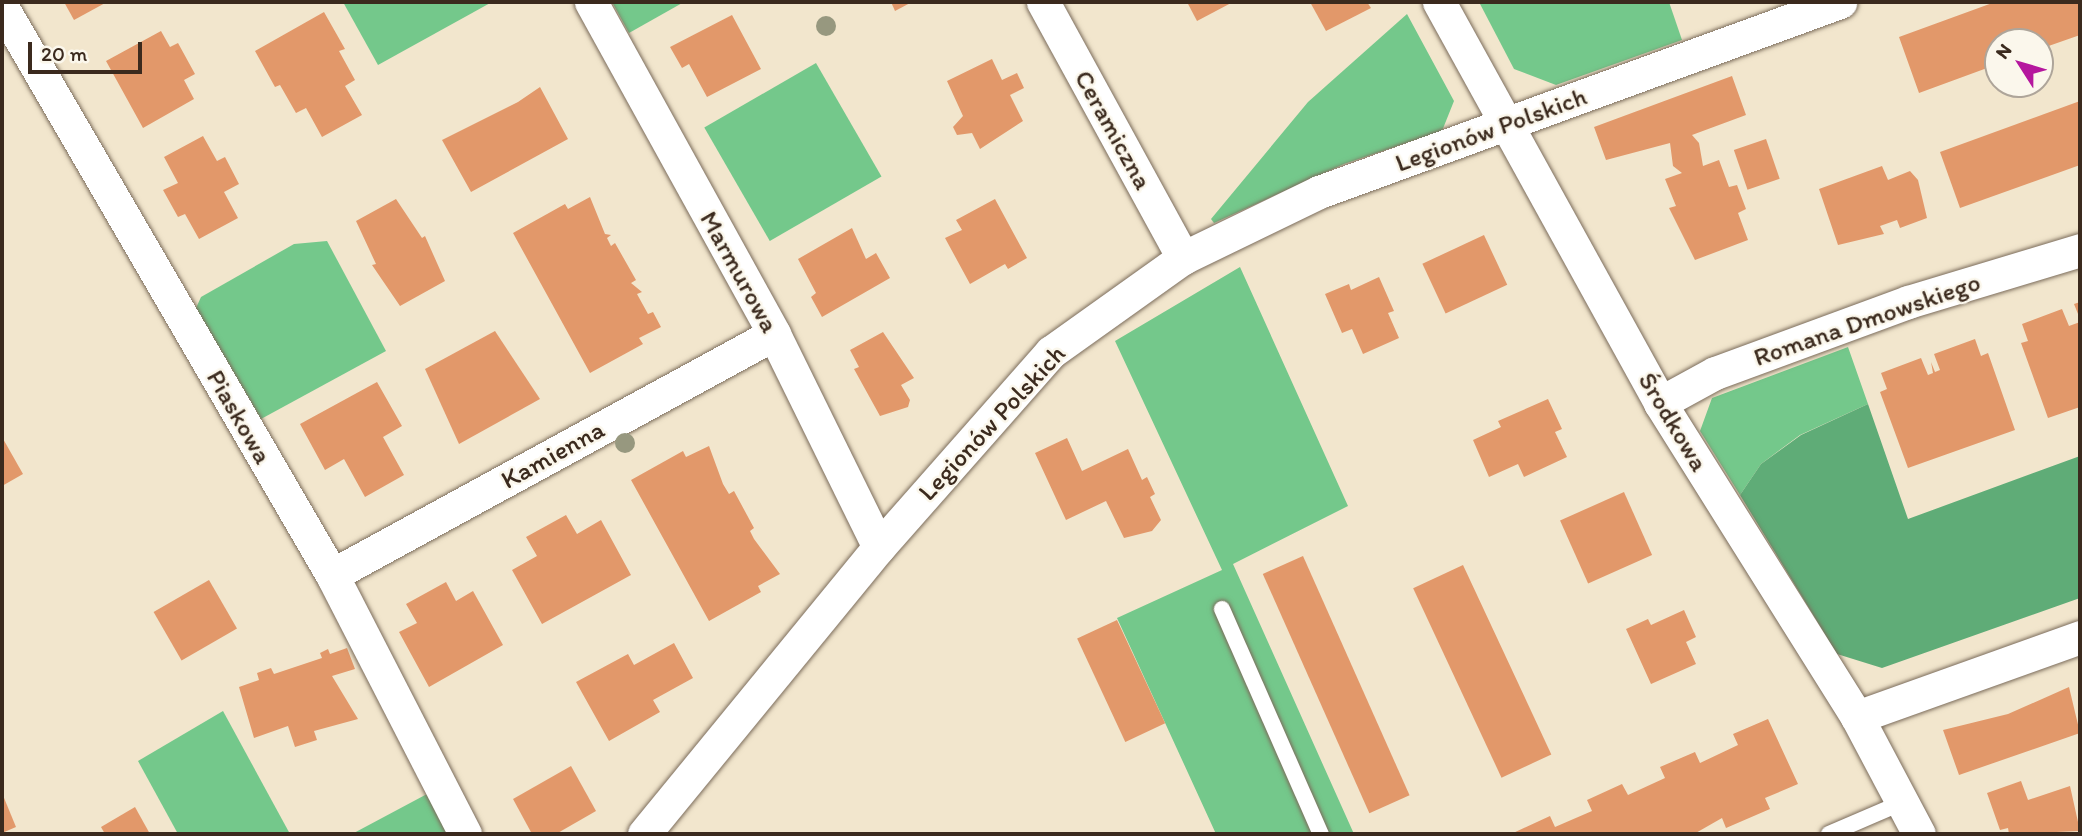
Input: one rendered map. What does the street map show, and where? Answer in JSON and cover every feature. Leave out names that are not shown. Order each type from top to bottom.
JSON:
[{"type":"street","name":"Marmurowa","points":[[591,2],[774,334],[879,547]]},
{"type":"street","name":"Ceramiczna","points":[[1043,2],[1183,258]]},
{"type":"street","name":"Środkowa","points":[[1439,2],[1660,403],[1857,717],[1919,834]]},
{"type":"street","name":"Legionów Polskich","points":[[644,834],[879,547],[1051,352],[1183,258],[1320,192],[1840,2]]},
{"type":"street","name":"Piaskowa","points":[[2,7],[331,575],[464,834]]},
{"type":"street","name":"Romana Dmowskiego","points":[[1660,403],[1715,373],[1908,302],[2080,250]]},
{"type":"street","name":"Kamienna","points":[[331,575],[774,334]]},
{"type":"street","points":[[1857,717],[2080,637]]},
{"type":"lane","points":[[1222,609],[1321,834]]},
{"type":"lane","points":[[1829,834],[1901,803]]},
{"type":"green space","points":[[343,2],[492,2],[378,65]]},
{"type":"green space","points":[[612,2],[684,2],[629,33]]},
{"type":"green space","points":[[1479,2],[1669,2],[1682,40],[1556,85],[1514,69]]},
{"type":"green space","points":[[1407,14],[1454,101],[1442,131],[1344,164],[1214,223],[1211,219],[1308,102]]},
{"type":"green space","points":[[816,63],[882,176],[770,241],[704,128]]},
{"type":"green space","points":[[327,241],[386,351],[261,419],[196,308],[201,297],[294,244]]},
{"type":"green space","points":[[1240,267],[1348,506],[1233,564],[1354,834],[1216,834],[1117,618],[1222,570],[1115,341]]},
{"type":"green space","points":[[1848,347],[1868,404],[1800,435],[1761,464],[1740,495],[1700,431],[1712,398]]},
{"type":"green space","points":[[1868,404],[1908,519],[2080,456],[2080,598],[1882,668],[1837,654],[1740,495],[1761,464],[1801,435]]},
{"type":"green space","points":[[223,711],[290,834],[178,834],[138,761]]},
{"type":"green space","points":[[427,794],[448,834],[352,834]]},
{"type":"building","points":[[64,2],[107,2],[74,20]]},
{"type":"building","points":[[891,2],[912,2],[895,11]]},
{"type":"building","points":[[1187,2],[1233,2],[1197,21]]},
{"type":"building","points":[[1310,2],[1367,2],[1371,8],[1326,31]]},
{"type":"building","points":[[1995,2],[2080,2],[2080,35],[2054,44],[2054,28],[1984,28],[1984,69],[1919,93],[1899,37]]},
{"type":"building","points":[[324,12],[345,49],[339,51],[355,80],[345,86],[362,115],[322,137],[306,108],[296,113],[280,85],[275,87],[255,51]]},
{"type":"building","points":[[732,15],[761,69],[707,97],[689,64],[682,68],[670,47]]},
{"type":"building","points":[[161,31],[170,47],[178,43],[195,74],[184,80],[194,99],[143,128],[106,61]]},
{"type":"building","points":[[992,59],[1002,80],[1017,73],[1024,88],[1010,95],[1023,121],[980,149],[972,133],[957,135],[953,127],[963,116],[947,81]]},
{"type":"building","points":[[1732,76],[1746,115],[1692,135],[1699,143],[1703,166],[1719,160],[1729,187],[1737,185],[1746,209],[1738,213],[1748,240],[1695,260],[1669,208],[1676,206],[1665,179],[1682,173],[1673,166],[1670,143],[1606,160],[1594,127]]},
{"type":"building","points":[[540,87],[568,139],[471,192],[442,140],[518,102]]},
{"type":"building","points":[[2080,101],[2080,165],[1960,208],[1940,152]]},
{"type":"building","points":[[203,136],[217,161],[225,157],[239,184],[224,192],[238,218],[199,239],[185,214],[178,217],[163,190],[178,183],[164,157]]},
{"type":"building","points":[[1766,139],[1780,179],[1748,190],[1734,150]]},
{"type":"building","points":[[1882,166],[1888,180],[1910,171],[1918,180],[1927,218],[1900,228],[1897,220],[1880,226],[1884,234],[1838,245],[1819,189]]},
{"type":"building","points":[[590,197],[605,234],[611,235],[607,238],[611,246],[615,243],[636,280],[631,283],[642,292],[637,294],[648,314],[653,312],[661,327],[639,338],[643,344],[590,373],[513,233],[565,204],[568,209]]},
{"type":"building","points":[[396,199],[422,238],[425,236],[445,281],[400,306],[372,265],[376,264],[356,221]]},
{"type":"building","points":[[995,199],[1027,258],[1008,269],[1005,264],[970,284],[945,238],[962,230],[956,220]]},
{"type":"building","points":[[852,228],[866,259],[876,253],[890,278],[822,317],[811,297],[816,293],[798,259]]},
{"type":"building","points":[[1484,235],[1507,285],[1446,314],[1422,264]]},
{"type":"building","points":[[1379,277],[1394,311],[1388,313],[1399,338],[1363,354],[1352,329],[1342,333],[1325,294],[1349,284],[1351,290]]},
{"type":"building","points":[[2080,302],[2080,319],[2074,304]]},
{"type":"building","points":[[2062,309],[2069,326],[2080,322],[2080,407],[2048,418],[2021,343],[2028,341],[2022,324]]},
{"type":"building","points":[[495,331],[540,399],[459,444],[425,369]]},
{"type":"building","points":[[883,332],[914,378],[901,385],[910,400],[908,407],[880,416],[854,369],[859,367],[850,350]]},
{"type":"building","points":[[1975,339],[1981,356],[1988,353],[2015,430],[1908,468],[1880,392],[1887,389],[1881,373],[1921,358],[1928,375],[1933,373],[1931,362],[1935,372],[1940,370],[1934,354]]},
{"type":"building","points":[[377,382],[402,426],[383,437],[404,475],[365,497],[344,459],[325,470],[300,424]]},
{"type":"building","points":[[1548,399],[1562,429],[1555,432],[1567,457],[1524,477],[1518,464],[1489,477],[1473,440],[1501,427],[1498,421]]},
{"type":"building","points":[[2,437],[23,474],[2,486]]},
{"type":"building","points":[[1067,438],[1082,471],[1128,449],[1142,480],[1147,477],[1155,494],[1150,497],[1161,520],[1152,531],[1124,538],[1106,501],[1066,520],[1035,453]]},
{"type":"building","points":[[709,446],[723,484],[729,494],[734,491],[754,528],[750,531],[754,539],[780,574],[758,586],[761,592],[709,621],[631,480],[683,451],[686,457]]},
{"type":"building","points":[[1624,492],[1652,555],[1588,584],[1560,520]]},
{"type":"building","points":[[566,515],[577,534],[601,520],[631,575],[542,624],[512,570],[537,556],[526,537]]},
{"type":"building","points":[[1303,556],[1410,795],[1369,813],[1263,574]]},
{"type":"building","points":[[1463,565],[1551,754],[1501,778],[1413,588]]},
{"type":"building","points":[[209,580],[237,628],[182,660],[154,612]]},
{"type":"building","points":[[446,582],[456,601],[473,591],[503,645],[429,687],[399,632],[417,623],[406,604]]},
{"type":"building","points":[[1684,610],[1696,637],[1686,642],[1696,664],[1651,684],[1626,629],[1648,619],[1651,625]]},
{"type":"building","points":[[1117,620],[1165,723],[1125,742],[1077,639]]},
{"type":"building","points":[[674,643],[693,678],[653,700],[660,712],[609,741],[576,682],[628,654],[634,665]]},
{"type":"building","points":[[347,648],[355,669],[332,676],[358,719],[314,731],[317,740],[295,747],[288,726],[254,738],[239,687],[259,680],[257,673],[271,668],[274,674],[322,658],[320,653],[328,649],[330,654]]},
{"type":"building","points":[[2069,687],[2080,733],[1959,775],[1943,730],[2008,714]]},
{"type":"building","points":[[1768,719],[1798,784],[1765,798],[1770,809],[1726,828],[1722,818],[1694,834],[1511,834],[1550,816],[1555,827],[1592,811],[1587,800],[1622,784],[1628,795],[1665,778],[1660,767],[1695,752],[1700,763],[1738,745],[1733,734]]},
{"type":"building","points":[[571,766],[596,811],[556,834],[532,834],[513,799]]},
{"type":"building","points":[[2021,781],[2028,800],[2070,786],[2080,831],[2009,834],[2008,828],[2000,830],[1987,793]]},
{"type":"building","points":[[2,793],[16,827],[2,833]]},
{"type":"building","points":[[135,807],[150,834],[105,834],[101,827]]}]
